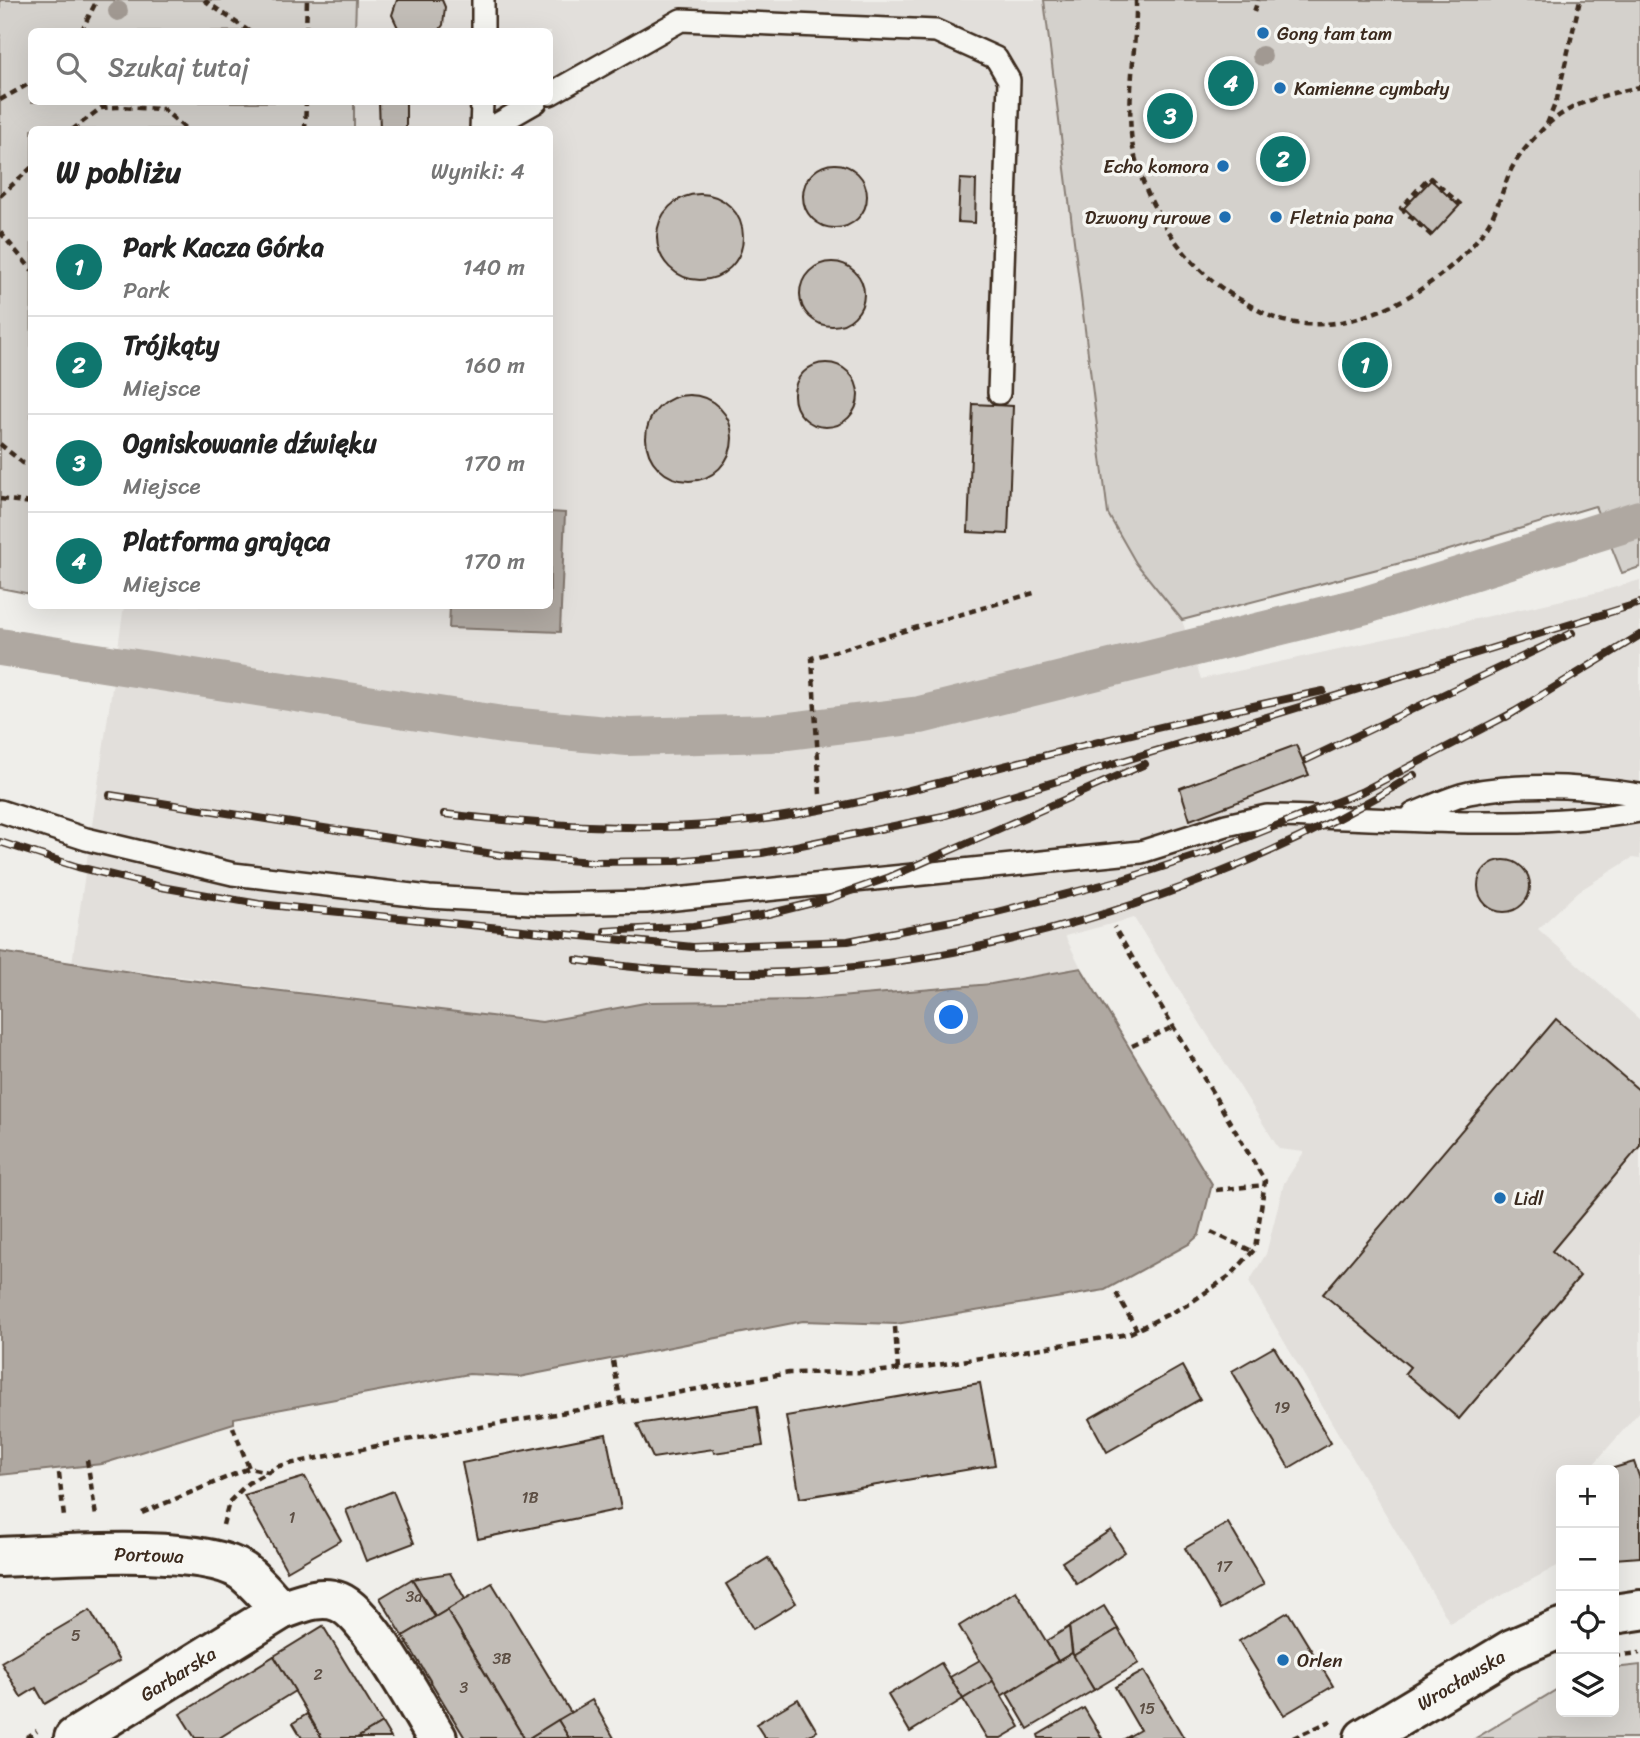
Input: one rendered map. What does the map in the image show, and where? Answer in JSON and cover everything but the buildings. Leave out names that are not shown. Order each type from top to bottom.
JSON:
[{"type":"street","name":"Portowa","points":[[0,1557],[116,1553],[201,1557],[241,1571],[281,1610]]},
{"type":"street","name":"Garbarska","points":[[56,1734],[281,1610],[311,1600],[339,1602],[362,1619],[437,1738]]},
{"type":"street","points":[[1619,1613],[1640,1610]]},
{"type":"street","name":"Wrocławska","points":[[1364,1738],[1512,1649],[1556,1630]]},
{"type":"lane","points":[[483,28],[484,0]]},
{"type":"lane","points":[[553,92],[681,20],[936,31],[996,58],[1009,80],[999,393]]},
{"type":"lane","points":[[481,105],[481,126]]},
{"type":"lane","points":[[493,126],[531,105]]},
{"type":"lane","points":[[1401,818],[1468,794],[1525,788],[1587,786],[1640,795]]},
{"type":"lane","points":[[0,811],[86,839],[233,874],[429,897],[547,904],[646,902],[1141,852],[1226,825],[1267,816],[1590,820],[1640,811]]},
{"type":"path","points":[[82,28],[97,0]]},
{"type":"path","points":[[204,0],[244,28]]},
{"type":"path","points":[[306,0],[306,28]]},
{"type":"path","points":[[1136,0],[1137,41],[1131,103],[1133,149],[1156,210],[1175,240],[1223,290],[1282,320],[1305,324],[1344,321],[1401,300],[1431,282],[1461,257],[1484,231],[1502,200],[1510,173],[1545,127],[1557,99],[1580,0]]},
{"type":"path","points":[[1254,12],[1258,0]]},
{"type":"path","points":[[0,100],[28,84]]},
{"type":"path","points":[[1545,127],[1586,100],[1640,87]]},
{"type":"path","points":[[305,126],[306,105]]},
{"type":"path","points":[[77,126],[101,108],[117,107],[163,109],[182,126]]},
{"type":"path","points":[[0,196],[28,171]]},
{"type":"path","points":[[1432,236],[1401,208],[1429,177],[1461,205]]},
{"type":"path","points":[[0,232],[28,265]]},
{"type":"path","points":[[0,444],[28,464]]},
{"type":"path","points":[[0,499],[28,502]]},
{"type":"path","points":[[820,794],[813,658],[1037,592]]},
{"type":"path","points":[[214,1562],[229,1502],[248,1483],[279,1466],[401,1441],[789,1373],[898,1370],[1028,1351],[1137,1329],[1187,1305],[1231,1275],[1252,1251],[1265,1185],[1114,927]]},
{"type":"path","points":[[1132,1046],[1173,1027]]},
{"type":"path","points":[[1216,1190],[1265,1185]]},
{"type":"path","points":[[1211,1232],[1252,1251]]},
{"type":"path","points":[[1116,1293],[1137,1329]]},
{"type":"path","points":[[895,1327],[898,1370]]},
{"type":"path","points":[[613,1361],[621,1404]]},
{"type":"path","points":[[233,1427],[249,1468]]},
{"type":"path","points":[[87,1460],[98,1527]]},
{"type":"path","points":[[158,1506],[249,1468],[269,1472]]},
{"type":"path","points":[[59,1473],[65,1527]]},
{"type":"path","points":[[1619,1655],[1640,1653]]},
{"type":"path","points":[[26,1738],[56,1734]]},
{"type":"shaded area","points":[[0,0],[356,0],[355,28],[28,28],[28,105],[354,105],[354,126],[28,126],[28,593],[0,588]]},
{"type":"shaded area","points":[[356,0],[1044,0],[1108,514],[1136,563],[1182,620],[1201,679],[1599,592],[1640,580],[1640,859],[1632,858],[1579,891],[1538,929],[1640,1020],[1640,1411],[1593,1465],[1556,1465],[1556,1567],[1450,1623],[1249,1282],[1266,1254],[1284,1183],[1304,1152],[1279,1149],[1134,918],[1065,936],[1081,968],[1018,980],[804,1000],[650,1002],[542,1022],[72,963],[124,609],[553,609],[553,126],[354,126],[354,105],[553,105],[553,28],[355,28]]},
{"type":"shaded area","points":[[1044,0],[1640,0],[1640,567],[1622,573],[1595,506],[1439,553],[1182,620],[1136,563],[1108,514]]},
{"type":"shaded area","points":[[553,512],[565,513],[560,632],[449,628],[450,609],[553,609]]},
{"type":"shaded area","points":[[0,952],[164,977],[542,1022],[650,1002],[804,1000],[991,984],[1081,968],[1212,1184],[1199,1235],[1189,1244],[1105,1290],[896,1324],[803,1321],[519,1377],[469,1374],[234,1418],[234,1423],[102,1464],[0,1475]]},
{"type":"shaded area","points":[[1640,1665],[1640,1738],[1476,1738],[1556,1690],[1556,1717],[1619,1717],[1619,1667]]},
{"type":"waterway","points":[[0,647],[509,726],[628,737],[772,733],[920,715],[1366,605],[1640,519]]},
{"type":"railway","points":[[110,795],[500,855],[592,862],[676,861],[762,853],[943,816],[1640,603]]},
{"type":"railway","points":[[1306,760],[1572,633]]},
{"type":"railway","points":[[1506,717],[1640,635]]},
{"type":"railway","points":[[444,814],[547,824],[616,827],[685,826],[758,820],[873,799],[1136,733],[1323,691]]},
{"type":"railway","points":[[0,842],[78,867],[161,887],[259,904],[693,947],[848,941],[993,913],[1125,879],[1218,849],[1361,792],[1514,712]]},
{"type":"railway","points":[[605,931],[693,926],[768,914],[828,899],[890,877],[1145,764]]},
{"type":"railway","points":[[576,960],[691,972],[816,970],[905,960],[995,943],[1085,920],[1173,891],[1258,857],[1339,818],[1414,775]]},
{"type":"place","name":"Gong tam tam","points":[[1263,33]]},
{"type":"place","name":"Platforma grająca","points":[[1231,83]]},
{"type":"place","name":"Kamienne cymbały","points":[[1280,88]]},
{"type":"place","name":"Ogniskowanie dźwięku","points":[[1170,116]]},
{"type":"place","name":"Trójkąty","points":[[1283,159]]},
{"type":"place","name":"Echo komora","points":[[1223,166]]},
{"type":"place","name":"Dzwony rurowe","points":[[1225,217]]},
{"type":"place","name":"Fletnia pana","points":[[1276,217]]},
{"type":"place","name":"Park Kacza Górka","points":[[1365,365]]},
{"type":"place","name":"Lidl","points":[[1500,1198]]},
{"type":"place","name":"Orlen","points":[[1283,1660]]}]
